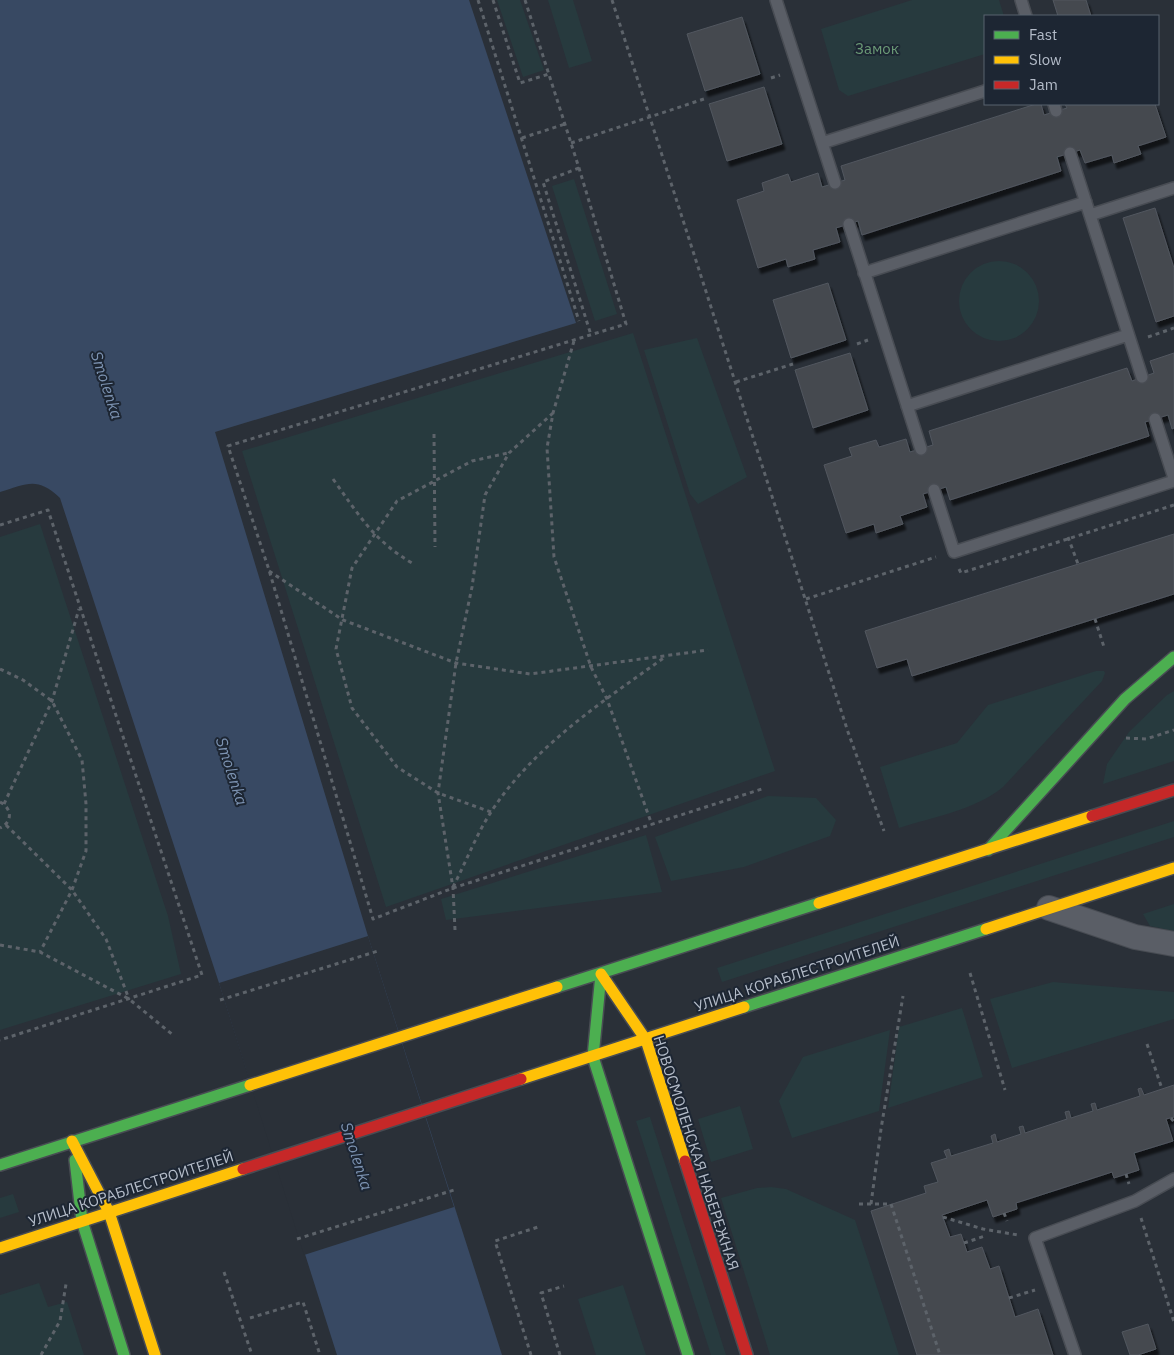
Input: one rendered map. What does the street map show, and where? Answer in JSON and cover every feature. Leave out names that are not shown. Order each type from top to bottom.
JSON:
[{"type":"main road","points":[[987,851],[1125,699],[1174,657]]},
{"type":"main road","points":[[0,1165],[1174,790]]},
{"type":"main road","name":"УЛИЦА КОРАБЛЕСТРОИТЕЛЕЙ","points":[[0,1248],[1174,868]]},
{"type":"main road","points":[[601,974],[593,1057],[688,1355]]},
{"type":"main road","name":"НОВОСМОЛЕНСКАЯ НАБЕРЕЖНАЯ","points":[[601,974],[646,1040],[747,1355]]},
{"type":"main road","points":[[72,1141],[109,1212],[155,1355]]},
{"type":"main road","points":[[72,1141],[82,1221],[124,1355]]},
{"type":"street","points":[[1049,908],[1134,937],[1174,944]]},
{"type":"lane","points":[[777,0],[835,183]]},
{"type":"lane","points":[[1021,0],[1026,15]]},
{"type":"lane","points":[[822,143],[984,91]]},
{"type":"lane","points":[[1070,153],[1142,377]]},
{"type":"lane","points":[[1090,215],[1174,188]]},
{"type":"lane","points":[[864,273],[1086,202]]},
{"type":"lane","points":[[848,224],[921,449]]},
{"type":"lane","points":[[906,406],[1128,335]]},
{"type":"lane","points":[[1155,419],[1174,478]]},
{"type":"lane","points":[[934,490],[954,552],[1174,481]]},
{"type":"lane","points":[[1075,1355],[1035,1238],[1135,1201],[1174,1179]]},
{"type":"path","points":[[478,0],[579,321]]},
{"type":"path","points":[[493,0],[520,83],[549,74]]},
{"type":"path","points":[[525,0],[579,168],[626,324],[228,446],[269,570],[373,919],[453,888],[764,788]]},
{"type":"path","points":[[612,0],[848,732],[884,831]]},
{"type":"path","points":[[571,143],[707,98]]},
{"type":"path","points":[[522,138],[565,124]]},
{"type":"path","points":[[579,168],[543,182],[591,335]]},
{"type":"path","points":[[1159,333],[1174,328]]},
{"type":"path","points":[[574,340],[552,413],[547,448],[554,557],[592,668],[607,699],[652,825]]},
{"type":"path","points":[[736,382],[792,364]]},
{"type":"path","points":[[455,930],[453,888],[438,793],[456,663],[472,587],[484,494],[509,453],[552,413]]},
{"type":"path","points":[[434,434],[435,546]]},
{"type":"path","points":[[491,812],[438,793],[397,768],[352,708],[336,649],[352,568],[397,501],[472,461],[509,453]]},
{"type":"path","points":[[333,479],[374,535],[391,551],[412,563]]},
{"type":"path","points":[[0,525],[48,510],[202,975],[0,1040]]},
{"type":"path","points":[[1062,517],[1078,564]]},
{"type":"path","points":[[806,599],[954,552]]},
{"type":"path","points":[[269,570],[343,620],[456,663],[530,674],[592,668],[708,650]]},
{"type":"path","points":[[0,828],[6,825],[10,816],[2,803],[52,701],[79,608]]},
{"type":"path","points":[[1095,619],[1104,647]]},
{"type":"path","points":[[453,888],[491,812],[533,758],[607,699],[666,656]]},
{"type":"path","points":[[0,669],[23,680],[52,701],[82,760],[86,804],[86,851],[72,890],[40,952]]},
{"type":"path","points":[[6,825],[72,890],[106,938],[129,999]]},
{"type":"path","points":[[0,945],[40,952],[129,999],[173,1035]]},
{"type":"path","points":[[220,1000],[378,951]]},
{"type":"path","points":[[970,973],[1005,1090]]},
{"type":"path","points":[[872,1204],[881,1129],[903,996]]},
{"type":"path","points":[[1147,1044],[1162,1089]]},
{"type":"path","points":[[1171,1118],[1174,1122]]},
{"type":"path","points":[[297,1239],[454,1190]]},
{"type":"path","points":[[1135,1201],[1174,1322]]},
{"type":"path","points":[[859,1204],[891,1204],[940,1355]]},
{"type":"path","points":[[1004,1213],[1007,1221]]},
{"type":"path","points":[[943,1217],[983,1229],[1035,1238]]},
{"type":"path","points":[[531,1355],[495,1241],[541,1226]]},
{"type":"path","points":[[964,1243],[985,1236]]},
{"type":"path","points":[[224,1272],[252,1355]]},
{"type":"path","points":[[41,1355],[60,1321],[66,1284]]},
{"type":"path","points":[[1009,1298],[1051,1285]]},
{"type":"path","points":[[560,1355],[540,1293],[564,1286]]},
{"type":"path","points":[[250,1318],[303,1302],[320,1355]]},
{"type":"green space","points":[[497,0],[520,0],[544,70],[523,77]]},
{"type":"green space","points":[[548,0],[573,0],[592,61],[569,68]]},
{"type":"green space","name":"Замок","points":[[912,0],[999,0],[1004,15],[984,15],[984,54],[848,96],[839,90],[821,29]]},
{"type":"green space","points":[[574,179],[617,314],[595,321],[552,186]]},
{"type":"green space","points":[[999,261],[1014,264],[1027,273],[1036,286],[1039,301],[1036,316],[1027,329],[1014,338],[999,341],[984,338],[971,329],[962,316],[959,301],[962,286],[971,273],[984,264]]},
{"type":"green space","points":[[633,333],[775,771],[386,907],[242,451]]},
{"type":"green space","points":[[697,338],[747,477],[698,504],[690,494],[644,350]]},
{"type":"green space","points":[[40,524],[168,916],[181,974],[0,1030],[0,537]]},
{"type":"green space","points":[[1096,671],[1104,671],[1102,681],[1003,787],[980,802],[899,828],[880,767],[957,743],[988,705]]},
{"type":"green space","points":[[1174,691],[1174,761],[1103,784],[1107,764],[1129,732],[1167,695]]},
{"type":"green space","points":[[768,796],[816,798],[836,820],[830,836],[744,867],[671,881],[655,837]]},
{"type":"green space","points":[[1174,821],[1174,837],[722,982],[717,968]]},
{"type":"green space","points":[[646,835],[662,892],[446,920],[441,899]]},
{"type":"green space","points":[[1174,904],[1174,931],[1150,926],[1143,914]]},
{"type":"green space","points":[[1053,982],[1174,992],[1174,1019],[1012,1068],[990,999]]},
{"type":"green space","points":[[962,1008],[983,1077],[888,1108],[899,1027]]},
{"type":"green space","points":[[890,1030],[879,1111],[792,1138],[779,1101],[803,1057]]},
{"type":"green space","points":[[740,1106],[753,1149],[711,1162],[698,1119]]},
{"type":"green space","points":[[650,1117],[726,1355],[711,1355],[636,1121]]},
{"type":"green space","points":[[757,1188],[786,1189],[855,1220],[899,1355],[770,1355],[721,1198]]},
{"type":"green space","points":[[13,1194],[19,1212],[0,1218],[0,1198]]},
{"type":"green space","points":[[39,1283],[48,1307],[67,1302],[84,1355],[0,1355],[0,1295]]},
{"type":"green space","points":[[623,1285],[646,1355],[596,1355],[578,1299]]},
{"type":"water","name":"Smolenka","points":[[0,0],[469,0],[576,323],[215,432],[368,936],[502,1355],[337,1355],[219,983],[60,498],[52,491],[38,484],[25,485],[0,492]]},
{"type":"pier","points":[[368,936],[454,1207],[304,1255],[219,983]]},
{"type":"building","points":[[1053,0],[1086,0],[1091,15],[1058,15]]},
{"type":"building","points":[[742,17],[760,74],[705,91],[687,34]]},
{"type":"building","points":[[764,87],[782,144],[727,161],[709,104]]},
{"type":"building","points":[[1033,105],[1041,105],[1044,115],[1067,108],[1066,105],[1155,105],[1166,137],[1138,146],[1141,154],[1114,163],[1112,155],[1085,163],[1080,150],[1057,157],[1061,171],[862,235],[858,221],[836,228],[840,242],[813,250],[815,259],[788,267],[786,259],[758,268],[737,200],[764,191],[762,183],[788,174],[791,182],[818,173],[822,187],[845,180],[841,166]]},
{"type":"building","points":[[1155,208],[1174,268],[1174,316],[1156,322],[1123,218]]},
{"type":"building","points":[[828,283],[846,340],[791,358],[773,300]]},
{"type":"building","points":[[850,353],[868,410],[813,428],[795,370]]},
{"type":"building","points":[[1174,353],[1174,428],[1172,429],[1168,415],[1145,422],[1149,436],[950,500],[946,487],[923,494],[927,507],[900,516],[903,524],[876,533],[874,524],[846,533],[824,465],[852,456],[849,448],[876,440],[879,447],[906,439],[910,452],[933,445],[929,431],[1127,368],[1132,381],[1154,373],[1150,361]]},
{"type":"building","points":[[1174,534],[1174,594],[912,676],[907,659],[877,668],[865,631]]},
{"type":"building","points":[[1174,1085],[1174,1117],[1166,1119],[1173,1141],[1134,1153],[1139,1170],[1114,1178],[1112,1172],[1016,1203],[1017,1209],[993,1217],[987,1200],[942,1215],[950,1237],[961,1234],[967,1252],[982,1247],[990,1269],[999,1266],[1015,1317],[1038,1309],[1053,1355],[917,1355],[871,1211],[926,1193],[924,1186],[938,1182],[931,1163],[947,1158],[944,1151],[949,1149],[951,1156],[993,1143],[991,1136],[995,1134],[997,1142],[1021,1134],[1019,1127],[1023,1126],[1025,1133],[1067,1119],[1065,1112],[1069,1111],[1071,1118],[1093,1111],[1091,1104],[1095,1103],[1097,1110],[1140,1096],[1138,1089],[1141,1088],[1144,1095]]},
{"type":"building","points":[[1148,1324],[1156,1349],[1138,1355],[1130,1355],[1122,1332]]},
{"type":"traffic: fast","points":[[988,850],[1125,699],[1174,657]]},
{"type":"traffic: fast","points":[[557,987],[819,903]]},
{"type":"traffic: fast","points":[[744,1007],[986,929]]},
{"type":"traffic: fast","points":[[601,974],[593,1057],[688,1355]]},
{"type":"traffic: fast","points":[[0,1165],[250,1085]]},
{"type":"traffic: fast","points":[[75,1160],[82,1221],[124,1355]]},
{"type":"traffic: slow","points":[[819,903],[1092,816]]},
{"type":"traffic: slow","points":[[986,929],[1174,868]]},
{"type":"traffic: slow","points":[[601,974],[646,1040],[685,1161]]},
{"type":"traffic: slow","points":[[250,1085],[557,987]]},
{"type":"traffic: slow","points":[[521,1079],[744,1007]]},
{"type":"traffic: slow","points":[[72,1141],[109,1212],[155,1355]]},
{"type":"traffic: slow","points":[[0,1248],[243,1169]]},
{"type":"traffic: jam","points":[[1092,816],[1174,790]]},
{"type":"traffic: jam","points":[[243,1169],[521,1079]]},
{"type":"traffic: jam","points":[[685,1161],[747,1355]]}]
